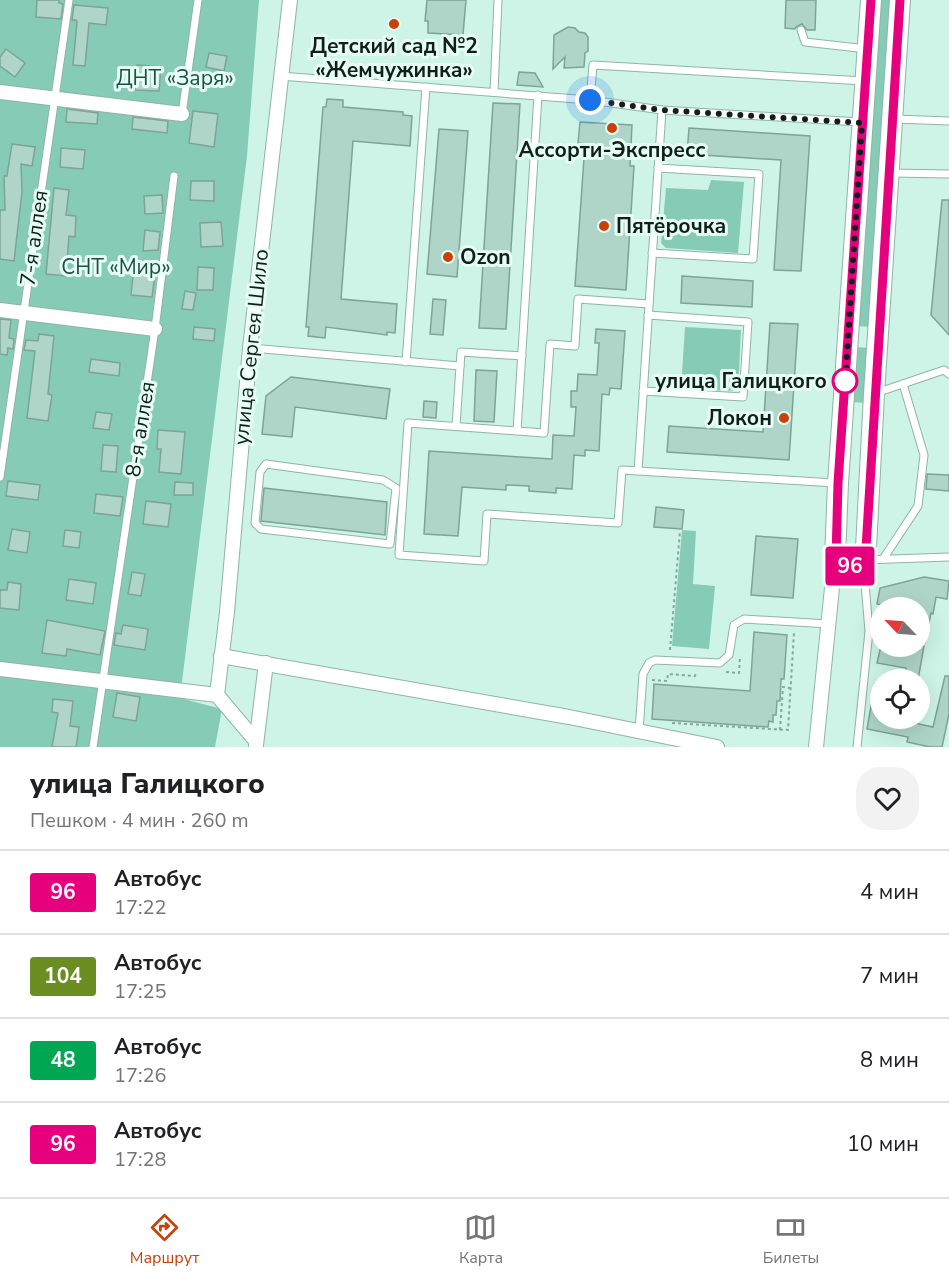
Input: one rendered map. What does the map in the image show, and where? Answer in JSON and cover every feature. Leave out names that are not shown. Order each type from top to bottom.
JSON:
[{"type":"street","name":"улица Сергея Шило","points":[[217,695],[250,348],[290,0]]},
{"type":"street","points":[[816,747],[836,558],[838,483],[871,0]]},
{"type":"street","points":[[836,558],[843,565],[852,566],[863,560],[866,548],[873,403],[900,0]]},
{"type":"street","points":[[0,92],[182,114]]},
{"type":"street","points":[[0,310],[155,328]]},
{"type":"street","points":[[849,334],[878,338]]},
{"type":"street","points":[[843,410],[873,403]]},
{"type":"street","points":[[221,656],[717,747]]},
{"type":"street","points":[[256,744],[266,663]]},
{"type":"street","points":[[0,669],[217,695],[256,744]]},
{"type":"lane","name":"7-я аллея","points":[[0,477],[69,0]]},
{"type":"lane","points":[[182,114],[198,0]]},
{"type":"lane","points":[[494,92],[498,0]]},
{"type":"lane","points":[[801,30],[805,42],[868,49]]},
{"type":"lane","points":[[590,100],[593,65],[866,81]]},
{"type":"lane","points":[[280,76],[538,95],[662,110],[862,123]]},
{"type":"lane","points":[[406,362],[426,87]]},
{"type":"lane","points":[[517,431],[538,95]]},
{"type":"lane","points":[[638,471],[662,110]]},
{"type":"lane","points":[[892,119],[949,121]]},
{"type":"lane","points":[[652,253],[753,259],[754,249],[759,174],[658,168]]},
{"type":"lane","points":[[889,173],[949,174]]},
{"type":"lane","name":"8-я аллея","points":[[93,747],[155,328],[174,176]]},
{"type":"lane","points":[[649,304],[578,299],[574,346],[550,344],[544,433],[408,423],[399,555],[484,561],[487,514],[618,523],[622,470],[838,483]]},
{"type":"lane","points":[[643,391],[743,397],[748,322],[648,315]]},
{"type":"lane","points":[[250,348],[460,366]]},
{"type":"lane","points":[[456,426],[461,352],[522,356]]},
{"type":"lane","points":[[873,403],[903,384],[944,370],[949,374]]},
{"type":"lane","points":[[883,559],[918,506],[921,485],[924,455],[903,384]]},
{"type":"lane","points":[[390,544],[396,488],[383,480],[266,464],[260,472],[255,523],[261,529],[390,544],[400,545]]},
{"type":"lane","points":[[857,747],[868,631],[863,560],[949,557]]},
{"type":"lane","points":[[639,731],[644,669],[652,661],[717,664],[724,661],[729,655],[734,625],[744,619],[829,624]]},
{"type":"path","points":[[651,680],[667,681],[680,531]]},
{"type":"path","points":[[673,723],[788,730],[794,630]]},
{"type":"path","points":[[718,671],[739,673],[741,653]]},
{"type":"path","points":[[668,674],[695,676],[696,670]]},
{"type":"path","points":[[780,730],[783,687],[790,688]]},
{"type":"green space","name":"СНТ «Мир»","points":[[0,0],[259,0],[247,156],[180,698],[222,709],[215,747],[0,747]]},
{"type":"green space","points":[[877,0],[894,0],[872,327],[855,326]]},
{"type":"green space","points":[[711,180],[744,182],[738,253],[666,248],[661,243],[666,188],[708,190]]},
{"type":"green space","points":[[685,327],[741,330],[738,391],[681,389]]},
{"type":"green space","points":[[854,347],[871,348],[868,403],[851,402]]},
{"type":"green space","points":[[682,530],[696,531],[693,584],[715,586],[709,649],[672,646]]},
{"type":"building","points":[[37,0],[59,0],[59,3],[63,4],[61,19],[36,17]]},
{"type":"building","points":[[427,0],[466,0],[463,35],[428,33],[428,21],[425,21]]},
{"type":"building","points":[[786,0],[816,0],[815,30],[807,30],[802,24],[795,29],[785,28]]},
{"type":"building","points":[[74,5],[108,8],[106,25],[89,23],[85,66],[73,65],[77,22],[72,20]]},
{"type":"building","points":[[568,27],[585,33],[588,37],[588,51],[585,53],[584,67],[564,68],[565,57],[553,69],[554,35]]},
{"type":"building","points":[[6,49],[25,63],[15,77],[0,66],[0,57]]},
{"type":"building","points":[[209,53],[227,56],[224,71],[206,67]]},
{"type":"building","points":[[137,65],[161,67],[159,91],[135,90]]},
{"type":"building","points":[[519,72],[535,73],[543,87],[517,85]]},
{"type":"building","points":[[327,99],[343,100],[343,107],[403,112],[403,115],[412,116],[410,146],[353,141],[341,299],[397,304],[395,333],[387,332],[387,335],[326,327],[325,338],[308,336],[309,327],[306,327],[323,107],[326,107]]},
{"type":"building","points":[[493,103],[520,104],[506,329],[479,328]]},
{"type":"building","points":[[67,109],[98,113],[97,124],[66,122]]},
{"type":"building","points":[[193,111],[218,114],[214,147],[189,143]]},
{"type":"building","points":[[133,117],[168,121],[167,133],[132,129]]},
{"type":"building","points":[[580,122],[632,125],[630,166],[634,166],[626,290],[575,286],[585,144],[578,143]]},
{"type":"building","points":[[689,128],[810,136],[801,271],[774,270],[781,160],[687,154]]},
{"type":"building","points":[[439,129],[468,131],[457,277],[427,274]]},
{"type":"building","points":[[12,144],[35,147],[32,166],[21,164],[22,192],[14,261],[0,259],[0,210],[5,210],[4,176],[7,176]]},
{"type":"building","points":[[61,148],[85,150],[83,169],[60,167]]},
{"type":"building","points":[[191,181],[214,181],[214,201],[190,200]]},
{"type":"building","points":[[54,188],[69,190],[66,215],[76,216],[75,237],[69,236],[66,276],[46,274]]},
{"type":"building","points":[[162,195],[163,213],[145,214],[144,196]]},
{"type":"building","points":[[942,200],[949,200],[949,335],[931,315]]},
{"type":"building","points":[[221,222],[223,246],[201,247],[200,223]]},
{"type":"building","points":[[145,230],[160,232],[158,250],[143,251]]},
{"type":"building","points":[[141,264],[156,265],[152,297],[131,295],[134,266],[141,267]]},
{"type":"building","points":[[198,267],[214,268],[213,290],[197,290]]},
{"type":"building","points":[[682,276],[753,281],[752,307],[681,303]]},
{"type":"building","points":[[185,291],[196,293],[193,310],[182,309]]},
{"type":"building","points":[[433,299],[446,300],[443,335],[430,334]]},
{"type":"building","points":[[0,319],[11,320],[9,338],[14,339],[13,349],[8,348],[7,355],[0,354]]},
{"type":"building","points":[[770,323],[798,324],[789,460],[667,452],[669,426],[763,432]]},
{"type":"building","points":[[194,327],[215,329],[214,341],[193,339]]},
{"type":"building","points":[[596,329],[625,331],[621,389],[610,388],[609,395],[602,394],[599,451],[585,450],[585,456],[574,455],[572,489],[556,488],[556,493],[529,491],[529,486],[506,485],[506,490],[462,487],[458,536],[424,534],[429,451],[552,459],[553,435],[574,436],[576,407],[571,407],[571,391],[577,391],[578,374],[597,375],[599,343],[595,343]]},
{"type":"building","points":[[39,334],[54,336],[48,394],[52,395],[48,421],[27,418],[35,351],[24,350],[26,340],[38,341]]},
{"type":"building","points":[[91,359],[120,363],[119,376],[89,372]]},
{"type":"building","points":[[476,370],[497,371],[494,422],[474,421]]},
{"type":"building","points":[[291,377],[390,389],[386,419],[295,407],[292,437],[262,434],[266,396]]},
{"type":"building","points":[[424,401],[437,402],[436,418],[423,417]]},
{"type":"building","points":[[96,412],[112,414],[109,430],[93,428]]},
{"type":"building","points":[[158,430],[185,432],[181,474],[159,472],[161,449],[157,449]]},
{"type":"building","points":[[103,445],[118,446],[116,472],[101,471]]},
{"type":"building","points":[[927,474],[949,475],[949,491],[926,489]]},
{"type":"building","points":[[8,481],[40,485],[38,500],[6,496]]},
{"type":"building","points":[[175,482],[193,483],[193,495],[174,495]]},
{"type":"building","points":[[264,488],[387,502],[385,535],[261,521]]},
{"type":"building","points":[[96,494],[123,497],[120,516],[94,513]]},
{"type":"building","points":[[146,501],[171,504],[168,527],[143,524]]},
{"type":"building","points":[[656,507],[684,510],[682,529],[654,527]]},
{"type":"building","points":[[12,529],[30,532],[27,553],[8,550]]},
{"type":"building","points":[[65,530],[81,532],[79,548],[63,546]]},
{"type":"building","points":[[756,536],[798,539],[793,598],[751,595]]},
{"type":"building","points":[[132,572],[145,574],[141,596],[128,594]]},
{"type":"building","points":[[924,577],[949,581],[947,599],[936,597],[930,618],[930,597],[878,597],[880,588]]},
{"type":"building","points":[[69,579],[96,583],[93,604],[66,600]]},
{"type":"building","points":[[8,582],[21,584],[19,610],[0,608],[0,590],[7,590]]},
{"type":"building","points":[[47,620],[105,631],[100,655],[67,649],[66,656],[42,653]]},
{"type":"building","points":[[123,625],[148,629],[145,650],[114,645],[116,633],[121,634]]},
{"type":"building","points":[[754,632],[787,635],[780,701],[777,701],[776,715],[773,715],[773,722],[769,721],[768,727],[652,719],[654,684],[750,691]]},
{"type":"building","points":[[878,657],[922,657],[920,669],[906,669],[877,663]]},
{"type":"building","points":[[945,676],[949,676],[949,714],[942,747],[907,742],[908,737],[867,729],[870,712],[870,729],[930,729],[930,726],[933,727]]},
{"type":"building","points":[[117,693],[140,697],[136,721],[113,717]]},
{"type":"building","points":[[53,699],[73,701],[70,726],[79,727],[76,747],[52,747],[58,713],[52,712]]},
{"type":"bus line","name":"96","points":[[871,0],[838,483],[836,558],[843,565],[852,566],[863,560],[866,548],[900,0]]},
{"type":"place","name":"Детский сад №2 «Жемчужинка»","points":[[394,24]]},
{"type":"place","name":"Ассорти-Экспресс","points":[[612,128]]},
{"type":"place","name":"Пятёрочка","points":[[604,226]]},
{"type":"place","name":"Ozon","points":[[448,257]]},
{"type":"place","name":"улица Галицкого","points":[[845,381]]},
{"type":"place","name":"Локон","points":[[784,418]]},
{"type":"route","points":[[590,100],[662,110],[862,123],[845,385],[845,381]]},
{"type":"park label","name":"ДНТ «Заря»","points":[[175,78]]}]
